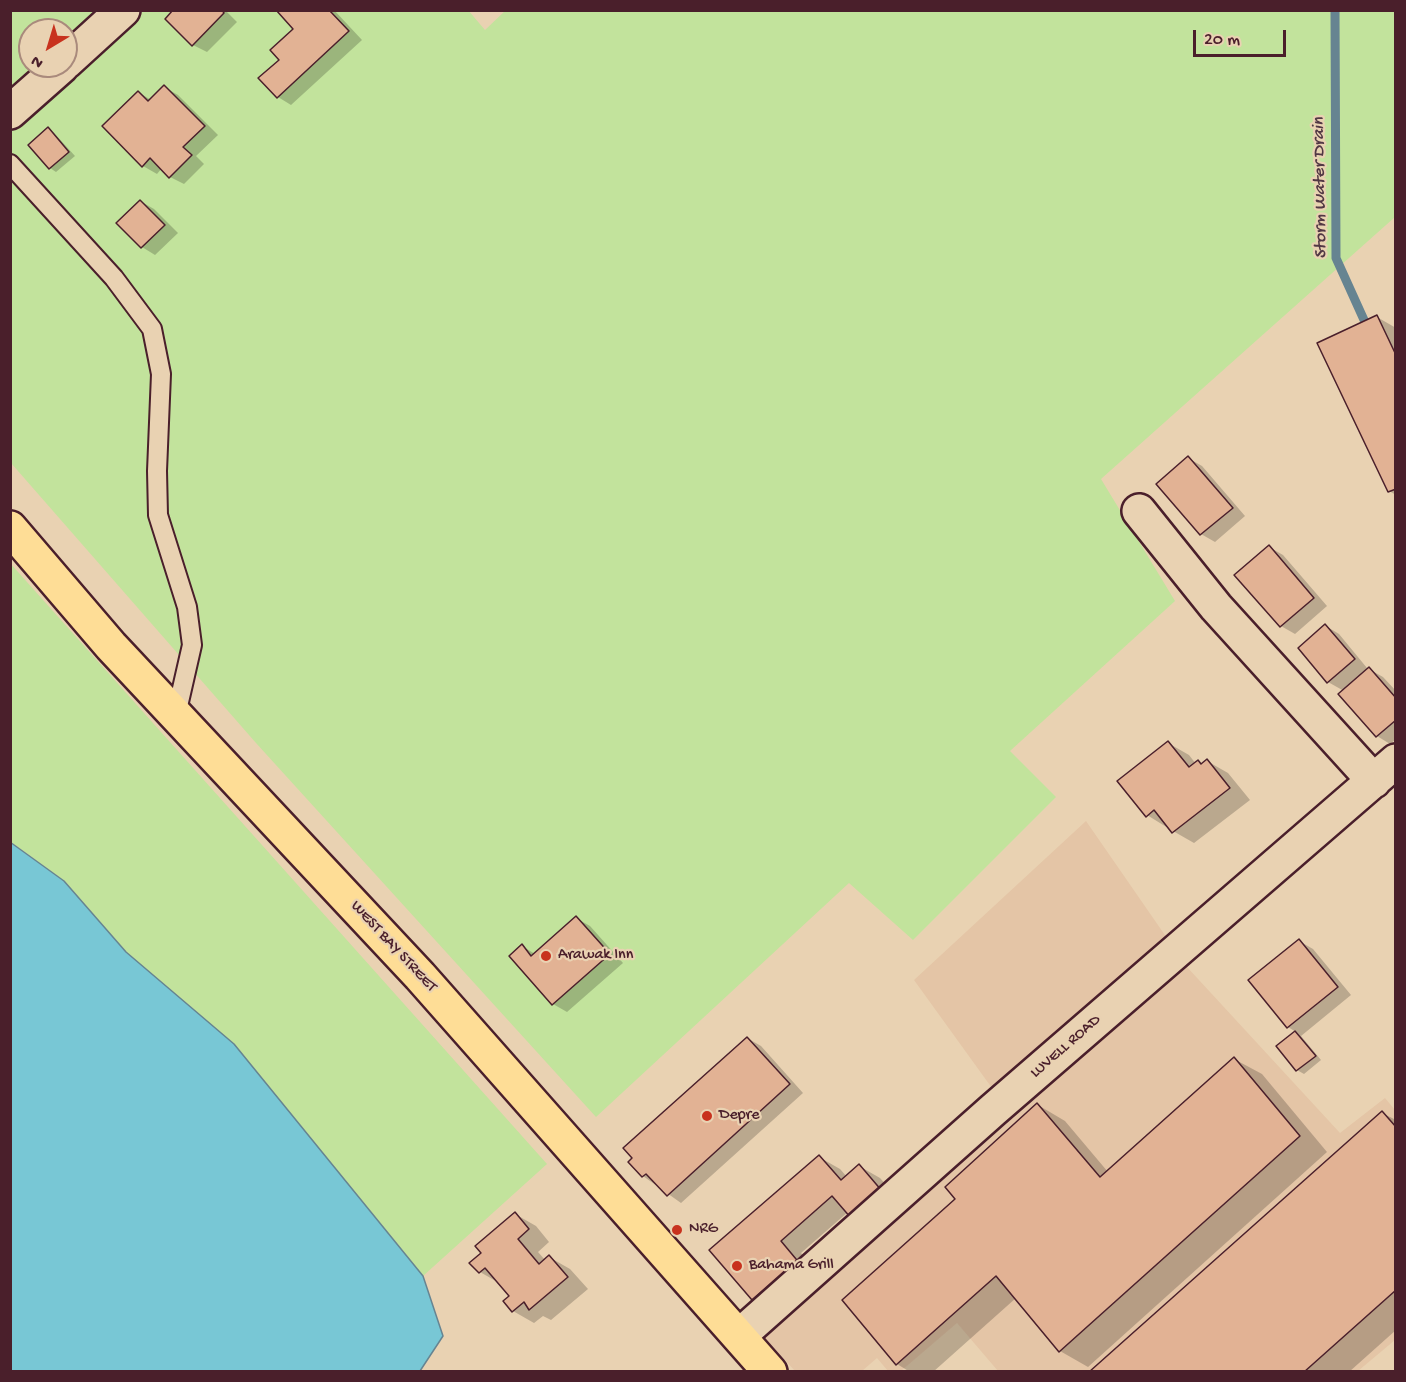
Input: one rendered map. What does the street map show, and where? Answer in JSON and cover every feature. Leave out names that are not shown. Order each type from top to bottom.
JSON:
[{"type":"highway","name":"WEST BAY STREET","points":[[10,528],[111,646],[420,976],[770,1371]]},
{"type":"street","points":[[78,51],[123,10]]},
{"type":"street","points":[[10,112],[48,78]]},
{"type":"street","points":[[1139,511],[1216,607],[1385,771]]},
{"type":"street","name":"LUVELL ROAD","points":[[739,1336],[993,1110],[1385,771]]},
{"type":"lane","points":[[10,164],[114,278],[152,329],[161,374],[157,471],[158,515],[187,607],[192,645],[176,715]]},
{"type":"shaded area","points":[[1086,821],[1187,967],[1340,1133],[1385,1098],[1395,1110],[1395,1340],[1358,1371],[998,1371],[957,1323],[901,1371],[888,1371],[877,1358],[862,1371],[795,1371],[764,1337],[1010,1113],[914,980]]},
{"type":"green space","points":[[468,10],[485,30],[506,10],[1395,11],[1395,217],[1101,479],[1175,601],[1010,751],[1056,797],[913,940],[849,883],[596,1117],[256,743],[11,463],[10,11]]},
{"type":"green space","points":[[10,563],[547,1164],[423,1276],[341,1176],[126,952],[64,881],[11,842]]},
{"type":"water","points":[[10,842],[64,881],[126,952],[234,1044],[423,1276],[443,1336],[420,1371],[11,1371]]},
{"type":"building","points":[[173,10],[222,10],[224,13],[192,46],[165,19]]},
{"type":"building","points":[[276,10],[329,10],[349,31],[277,98],[258,78],[279,60],[270,50],[293,29]]},
{"type":"building","points":[[164,85],[205,126],[183,147],[192,155],[169,178],[150,158],[142,167],[102,126],[138,91],[148,101]]},
{"type":"building","points":[[48,127],[69,152],[49,169],[28,145]]},
{"type":"building","points":[[140,200],[165,225],[141,248],[116,223]]},
{"type":"building","points":[[1377,315],[1396,355],[1396,489],[1388,492],[1317,343]]},
{"type":"building","points":[[1188,456],[1233,508],[1200,535],[1156,484]]},
{"type":"building","points":[[1269,545],[1314,598],[1280,627],[1234,575]]},
{"type":"building","points":[[1325,624],[1355,659],[1327,683],[1298,648]]},
{"type":"building","points":[[1369,667],[1396,698],[1396,720],[1376,737],[1338,694]]},
{"type":"building","points":[[1168,741],[1189,767],[1198,760],[1201,764],[1207,759],[1230,788],[1172,833],[1154,810],[1146,817],[1117,781]]},
{"type":"building","points":[[576,916],[610,954],[552,1005],[509,956],[522,944],[531,956]]},
{"type":"building","points":[[1299,939],[1338,987],[1287,1028],[1248,980]]},
{"type":"building","points":[[1295,1031],[1316,1056],[1296,1071],[1276,1046]]},
{"type":"building","name":"Depre","points":[[747,1037],[790,1084],[667,1196],[646,1174],[642,1177],[628,1162],[632,1158],[623,1148]]},
{"type":"building","points":[[1234,1057],[1300,1136],[1059,1352],[996,1276],[896,1365],[842,1300],[955,1199],[945,1187],[1037,1103],[1100,1177]]},
{"type":"building","points":[[1382,1111],[1396,1127],[1396,1290],[1304,1372],[1089,1372]]},
{"type":"building","points":[[819,1155],[841,1180],[859,1164],[882,1191],[851,1218],[832,1196],[781,1241],[801,1265],[790,1274],[787,1270],[752,1300],[709,1250]]},
{"type":"building","points":[[515,1212],[529,1229],[518,1239],[539,1264],[549,1255],[568,1277],[529,1310],[524,1302],[512,1312],[503,1301],[509,1296],[485,1268],[479,1273],[469,1263],[481,1253],[475,1246]]},
{"type":"waterway","name":"Storm Water Drain","points":[[1335,10],[1336,258],[1369,331]]},
{"type":"place","name":"Arawak Inn","points":[[546,956]]},
{"type":"place","name":"Depre","points":[[707,1116]]},
{"type":"place","name":"NRG","points":[[677,1230]]},
{"type":"place","name":"Bahama Grill","points":[[737,1266]]}]
